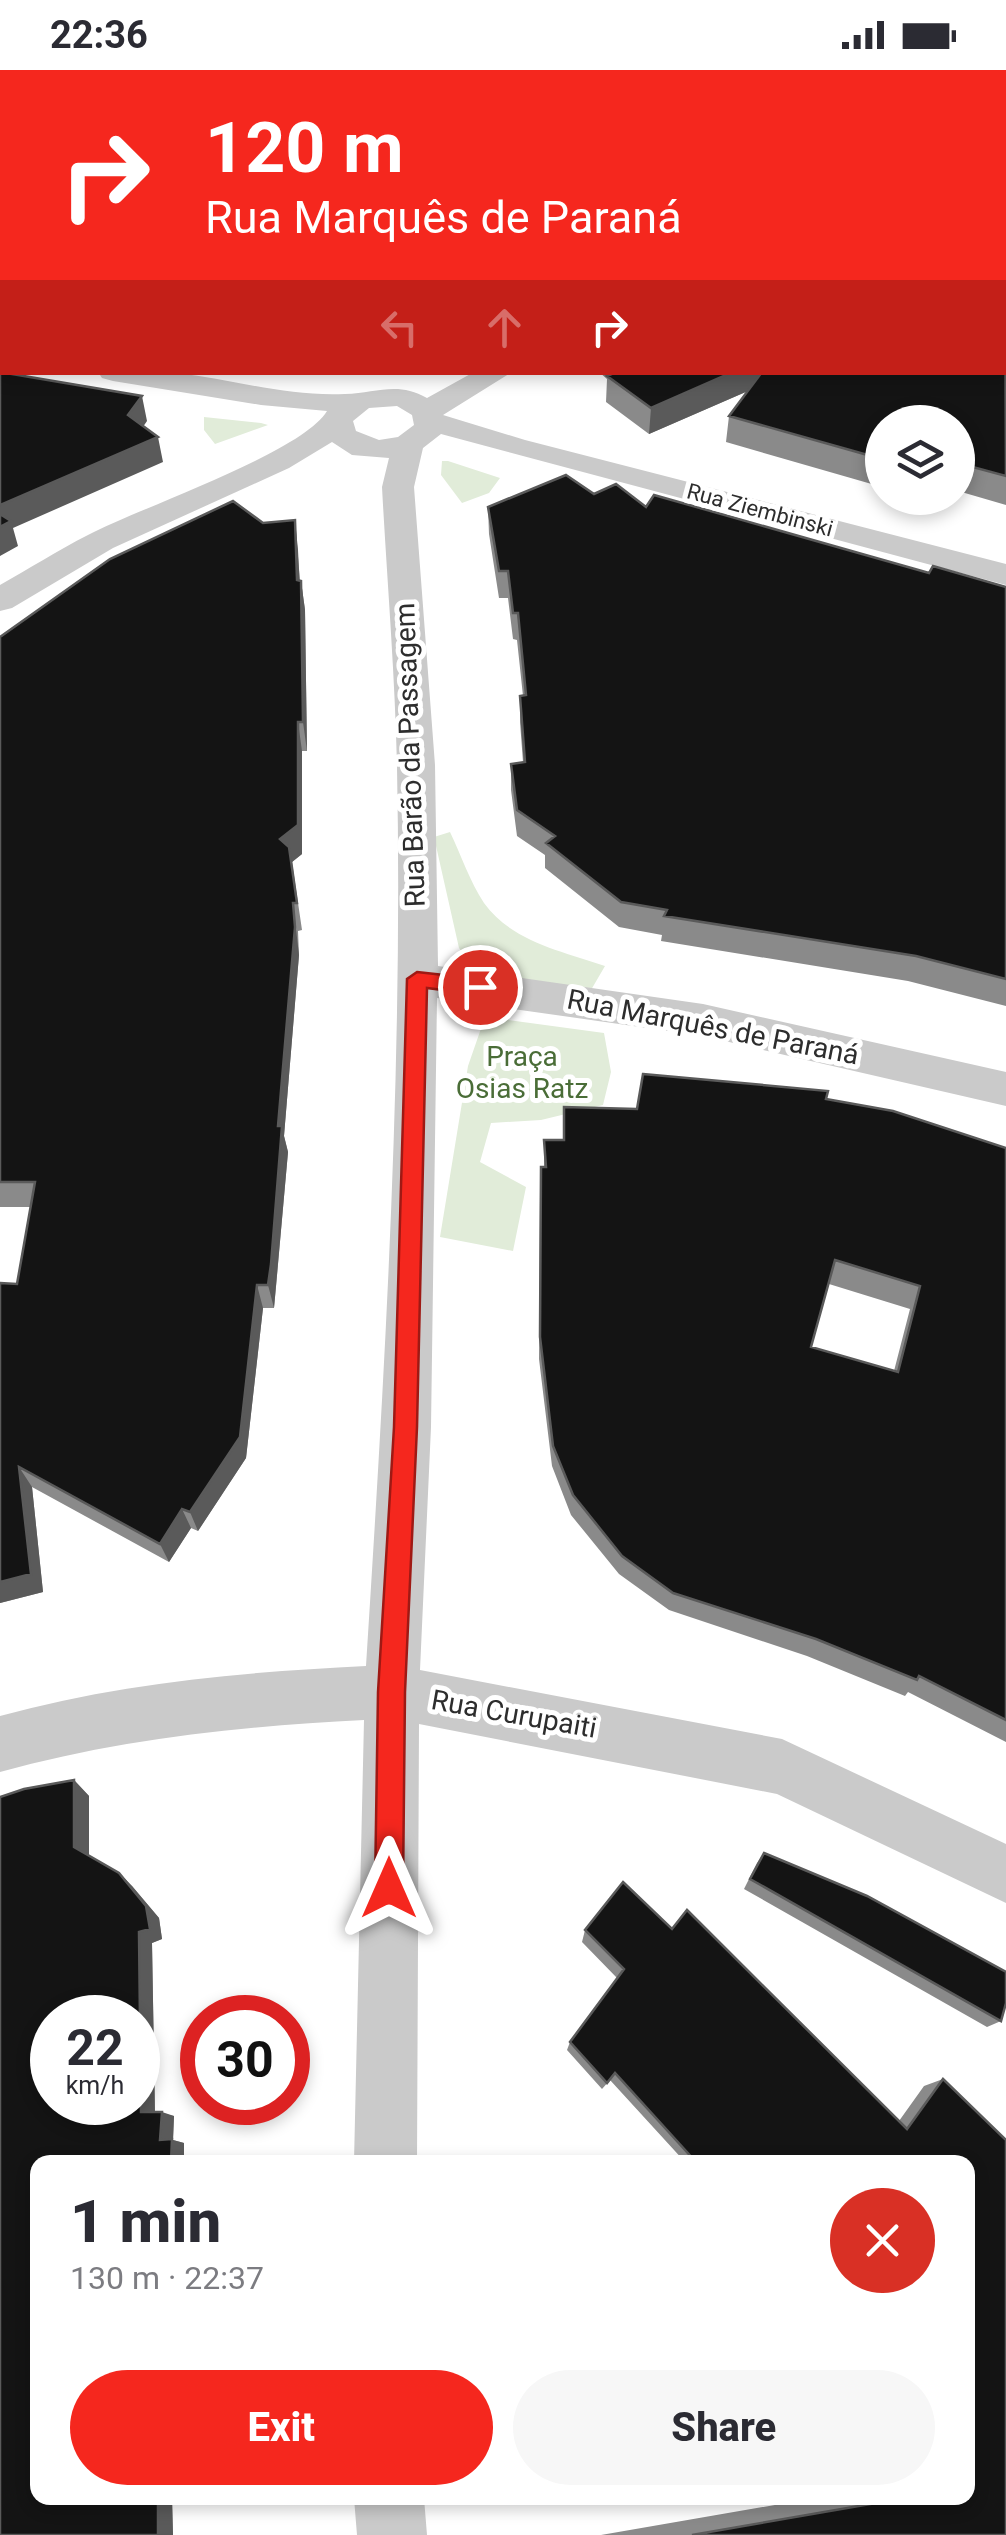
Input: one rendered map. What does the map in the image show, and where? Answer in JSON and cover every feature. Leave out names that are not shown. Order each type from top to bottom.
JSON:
[{"type":"street","name":"Rua Ziembinski","points":[[131,375],[261,396],[381,426],[514,447],[1006,575]]},
{"type":"street","points":[[420,375],[448,375]]},
{"type":"street","points":[[0,600],[101,541],[278,461],[381,426],[490,375]]},
{"type":"street","name":"Rua Barão da Passagem","points":[[381,426],[416,764],[417,979],[406,1427],[392,1692],[386,2155]]},
{"type":"street","name":"Rua Marquês de Paraná","points":[[417,979],[585,1000],[703,1020],[1006,1089]]},
{"type":"street","name":"Rua Curupaiti","points":[[0,1744],[36,1734],[244,1699],[392,1692],[782,1768],[1006,1874]]},
{"type":"street","points":[[390,2505],[392,2535]]},
{"type":"green space","points":[[204,417],[268,425],[215,444],[204,430]]},
{"type":"green space","points":[[442,461],[500,478],[489,493],[462,503],[441,475]]},
{"type":"green space","points":[[450,832],[474,886],[495,916],[539,944],[605,966],[591,990],[501,975],[471,960],[459,948],[434,837]]},
{"type":"green space","name":"Praça Osias Ratz","points":[[485,1017],[604,1033],[611,1072],[603,1105],[541,1120],[491,1123],[480,1162],[526,1187],[513,1251],[440,1237],[468,1066]]},
{"type":"building","points":[[0,375],[142,396],[128,415],[158,437],[0,505]]},
{"type":"building","points":[[609,375],[726,375],[651,408]]},
{"type":"building","points":[[760,375],[1006,375],[1006,476],[975,468],[975,405],[865,405],[865,454],[729,416]]},
{"type":"building","points":[[566,475],[594,494],[616,484],[646,507],[654,495],[929,573],[933,566],[1006,587],[1006,979],[916,956],[664,916],[667,910],[621,902],[546,843],[555,836],[517,810],[511,764],[525,762],[520,696],[526,695],[518,613],[513,613],[508,571],[499,571],[488,507]]},
{"type":"building","points":[[233,501],[263,523],[295,520],[297,580],[301,581],[303,722],[298,722],[298,825],[280,839],[289,847],[297,903],[293,903],[295,927],[271,1264],[268,1285],[257,1285],[240,1437],[190,1512],[182,1509],[160,1544],[19,1467],[31,1574],[0,1582],[0,1283],[17,1284],[35,1182],[0,1182],[0,637],[110,559]]},
{"type":"building","points":[[0,514],[11,521],[0,527]]},
{"type":"building","points":[[643,1074],[828,1091],[826,1099],[893,1111],[1006,1148],[1006,1720],[919,1676],[917,1680],[816,1639],[673,1593],[622,1556],[573,1495],[553,1446],[540,1337],[544,1140],[564,1140],[564,1107],[637,1109]],"holes":[[[835,1260],[920,1286],[898,1372],[811,1347]]]},
{"type":"building","points":[[74,1780],[74,1847],[119,1873],[146,1906],[150,1929],[139,1932],[140,1995],[30,1995],[30,2125],[160,2125],[162,2112],[160,2140],[172,2139],[171,2155],[30,2155],[30,2505],[158,2505],[158,2535],[0,2535],[0,1797]]},
{"type":"building","points":[[764,1853],[867,1896],[1006,1972],[1006,2003],[1001,2021],[750,1879]]},
{"type":"building","points":[[623,1882],[672,1929],[687,1910],[907,2129],[943,2079],[1006,2140],[1006,2535],[692,2535],[865,2505],[975,2505],[975,2155],[690,2155],[615,2073],[607,2083],[570,2042],[624,1969],[585,1930]]},
{"type":"route","points":[[389,1888],[392,1692],[406,1427],[417,979],[480,987]]}]
